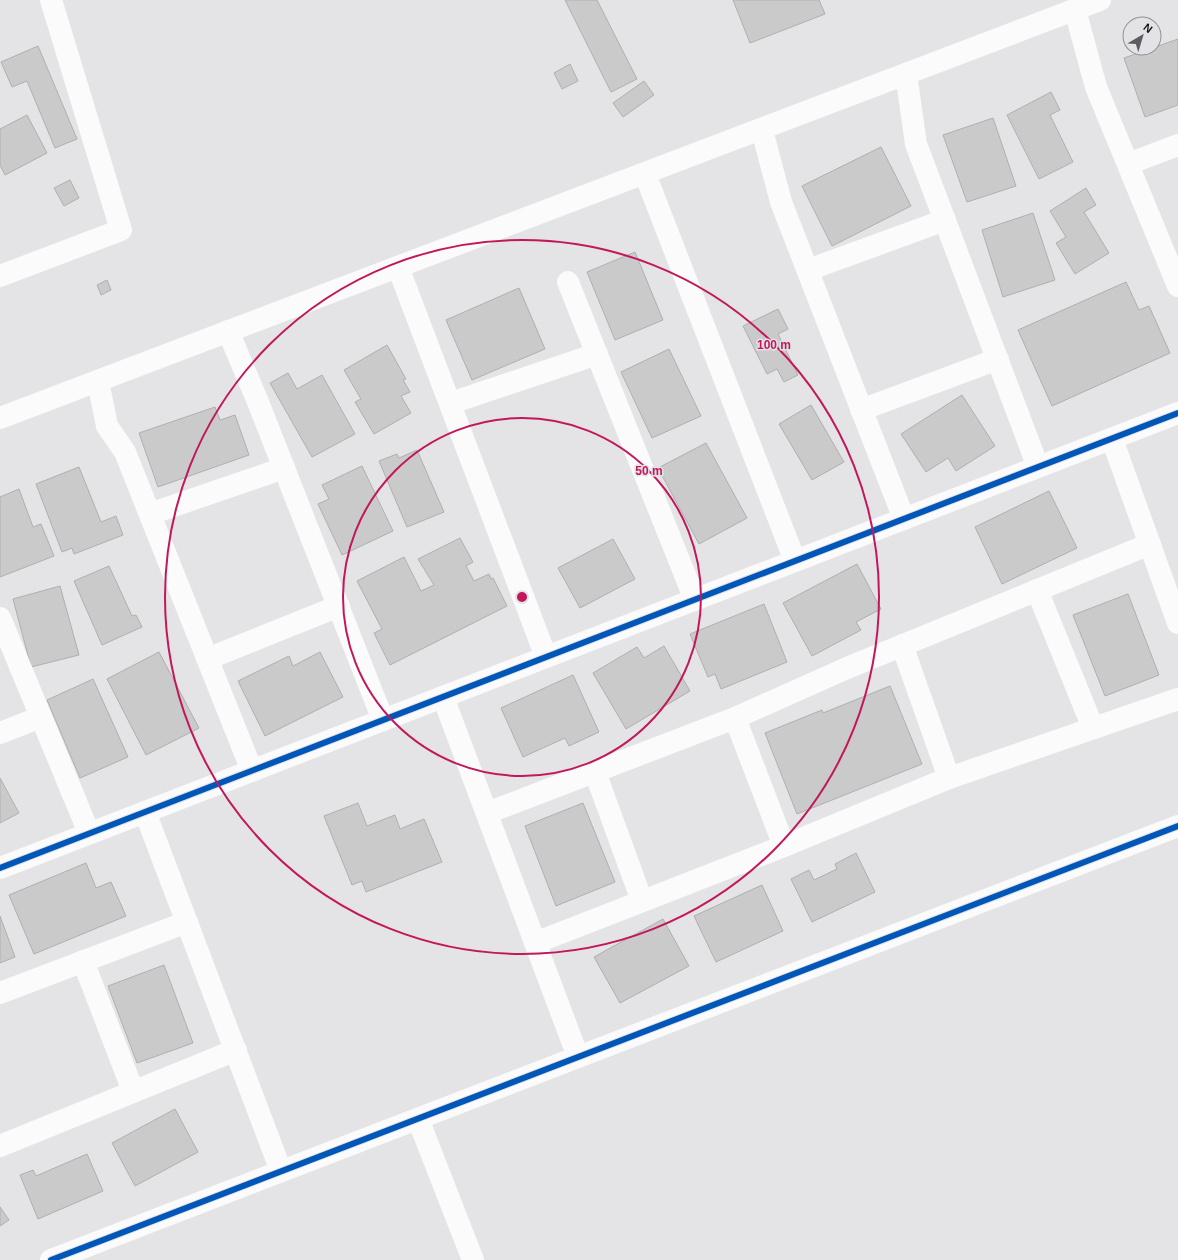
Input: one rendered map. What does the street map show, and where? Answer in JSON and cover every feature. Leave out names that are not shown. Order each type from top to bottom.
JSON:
[{"type":"street","points":[[0,276],[121,230],[51,0]]},
{"type":"street","points":[[0,418],[762,130],[1100,0]]},
{"type":"street","points":[[1075,10],[1096,87],[1178,286]]},
{"type":"street","points":[[906,74],[916,144],[1038,467]]},
{"type":"street","points":[[762,130],[781,202],[904,519]]},
{"type":"street","points":[[1128,164],[1178,145]]},
{"type":"street","points":[[645,174],[795,561]]},
{"type":"street","points":[[808,270],[945,220]]},
{"type":"street","points":[[398,267],[546,657]]},
{"type":"street","points":[[568,282],[695,600]]},
{"type":"street","points":[[228,331],[339,606],[383,720]]},
{"type":"street","points":[[450,403],[597,354]]},
{"type":"street","points":[[862,410],[998,359]]},
{"type":"street","points":[[98,381],[106,426],[125,452],[252,771]]},
{"type":"street","points":[[0,868],[1178,413]]},
{"type":"street","points":[[1112,439],[1178,623]]},
{"type":"street","points":[[150,514],[284,468]]},
{"type":"street","points":[[487,813],[735,718],[847,668],[1150,544]]},
{"type":"street","points":[[1037,590],[1093,728]]},
{"type":"street","points":[[207,659],[339,606]]},
{"type":"street","points":[[0,618],[89,833]]},
{"type":"street","points":[[902,645],[949,778]]},
{"type":"street","points":[[444,697],[578,1057]]},
{"type":"street","points":[[535,943],[784,846],[949,778],[1178,699]]},
{"type":"street","points":[[0,733],[41,717]]},
{"type":"street","points":[[735,718],[784,846]]},
{"type":"street","points":[[595,772],[642,901]]},
{"type":"street","points":[[146,812],[281,1171]]},
{"type":"street","points":[[51,1260],[1178,826]]},
{"type":"street","points":[[0,993],[187,922]]},
{"type":"street","points":[[83,961],[133,1091]]},
{"type":"street","points":[[0,1146],[236,1050]]},
{"type":"street","points":[[418,1119],[473,1260]]},
{"type":"building","points":[[565,0],[597,0],[637,79],[611,92]]},
{"type":"building","points":[[733,0],[819,0],[825,14],[750,43]]},
{"type":"building","points":[[1178,39],[1178,105],[1145,117],[1124,58],[1130,56],[1162,56],[1162,45]]},
{"type":"building","points":[[38,46],[77,139],[55,148],[27,81],[12,87],[1,62]]},
{"type":"building","points":[[570,64],[578,81],[562,89],[554,73]]},
{"type":"building","points":[[644,81],[654,95],[623,117],[613,103]]},
{"type":"building","points":[[1051,92],[1060,110],[1050,115],[1073,162],[1039,179],[1007,115]]},
{"type":"building","points":[[27,115],[47,153],[5,175],[0,165],[0,129]]},
{"type":"building","points":[[993,118],[1016,186],[967,202],[943,135]]},
{"type":"building","points":[[881,147],[911,206],[832,246],[802,186]]},
{"type":"building","points":[[70,180],[79,198],[64,206],[54,188]]},
{"type":"building","points":[[1086,188],[1096,205],[1084,212],[1109,253],[1075,274],[1056,243],[1066,237],[1050,211]]},
{"type":"building","points":[[1033,213],[1055,280],[1003,297],[982,230]]},
{"type":"building","points":[[635,252],[663,320],[615,340],[587,272]]},
{"type":"building","points":[[107,280],[111,290],[101,295],[97,285]]},
{"type":"building","points":[[1126,282],[1139,310],[1149,306],[1170,353],[1052,406],[1018,330]]},
{"type":"building","points":[[519,288],[545,349],[472,380],[446,320]]},
{"type":"building","points":[[778,309],[788,329],[778,334],[798,375],[784,382],[777,369],[767,374],[743,326]]},
{"type":"building","points":[[387,345],[406,379],[403,380],[410,392],[401,396],[411,413],[374,434],[355,402],[361,399],[344,370]]},
{"type":"building","points":[[669,349],[701,416],[652,438],[621,372]]},
{"type":"building","points":[[288,373],[297,389],[322,375],[355,434],[312,457],[270,383]]},
{"type":"building","points":[[962,395],[995,446],[956,471],[948,458],[926,472],[901,434]]},
{"type":"building","points":[[811,405],[844,462],[812,480],[779,424]]},
{"type":"building","points":[[215,407],[220,420],[235,415],[249,455],[158,487],[139,433]]},
{"type":"building","points":[[706,443],[747,518],[699,544],[658,468]]},
{"type":"building","points":[[417,450],[444,512],[407,527],[379,461],[397,454],[399,458]]},
{"type":"building","points":[[362,466],[393,531],[342,555],[318,504],[329,499],[322,485]]},
{"type":"building","points":[[79,467],[101,522],[116,516],[123,535],[74,554],[72,548],[62,552],[36,484]]},
{"type":"building","points":[[19,489],[33,527],[41,524],[54,556],[0,577],[0,497]]},
{"type":"building","points":[[1049,491],[1077,548],[1002,584],[975,527]]},
{"type":"building","points":[[460,538],[473,562],[466,566],[474,581],[489,574],[491,579],[493,578],[507,606],[390,665],[374,633],[382,629],[357,581],[404,557],[421,591],[434,585],[418,559]]},
{"type":"building","points":[[613,539],[635,579],[580,608],[558,568]]},
{"type":"building","points":[[857,564],[881,609],[856,622],[861,630],[812,656],[783,603]]},
{"type":"building","points":[[109,566],[132,616],[136,615],[142,627],[102,645],[74,581]]},
{"type":"building","points":[[60,586],[79,655],[31,667],[13,599]]},
{"type":"building","points":[[1128,594],[1159,675],[1105,696],[1073,615]]},
{"type":"building","points":[[764,604],[787,662],[721,689],[715,674],[708,677],[690,634]]},
{"type":"building","points":[[664,646],[690,691],[626,729],[593,673],[637,647],[644,658]]},
{"type":"building","points":[[159,652],[199,728],[146,755],[107,679]]},
{"type":"building","points":[[320,652],[343,697],[265,736],[238,681],[289,656],[293,666]]},
{"type":"building","points":[[573,675],[599,732],[569,746],[565,738],[523,757],[501,708]]},
{"type":"building","points":[[93,679],[128,757],[80,778],[47,700]]},
{"type":"building","points":[[890,686],[922,764],[797,814],[765,733],[822,710],[823,713]]},
{"type":"building","points":[[0,778],[19,813],[0,823]]},
{"type":"building","points":[[358,803],[367,826],[395,815],[400,829],[424,819],[442,862],[366,892],[362,881],[352,885],[324,816]]},
{"type":"building","points":[[583,803],[615,882],[556,906],[525,826]]},
{"type":"building","points":[[856,853],[875,892],[812,922],[791,879],[809,870],[814,880],[837,869],[835,864]]},
{"type":"building","points":[[86,863],[96,888],[111,882],[126,916],[34,954],[9,895]]},
{"type":"building","points":[[762,885],[783,931],[716,962],[694,916]]},
{"type":"building","points":[[0,916],[15,957],[0,963]]},
{"type":"building","points":[[663,919],[689,966],[620,1003],[594,957]]},
{"type":"building","points":[[164,965],[193,1043],[137,1063],[108,986]]},
{"type":"building","points":[[175,1109],[198,1152],[135,1186],[112,1143]]},
{"type":"building","points":[[87,1154],[103,1191],[38,1219],[20,1175],[33,1170],[36,1176]]},
{"type":"building","points":[[0,1207],[9,1220],[0,1226]]},
{"type":"cycle path","points":[[0,868],[1178,413]]},
{"type":"cycle path","points":[[51,1260],[1178,826]]}]
